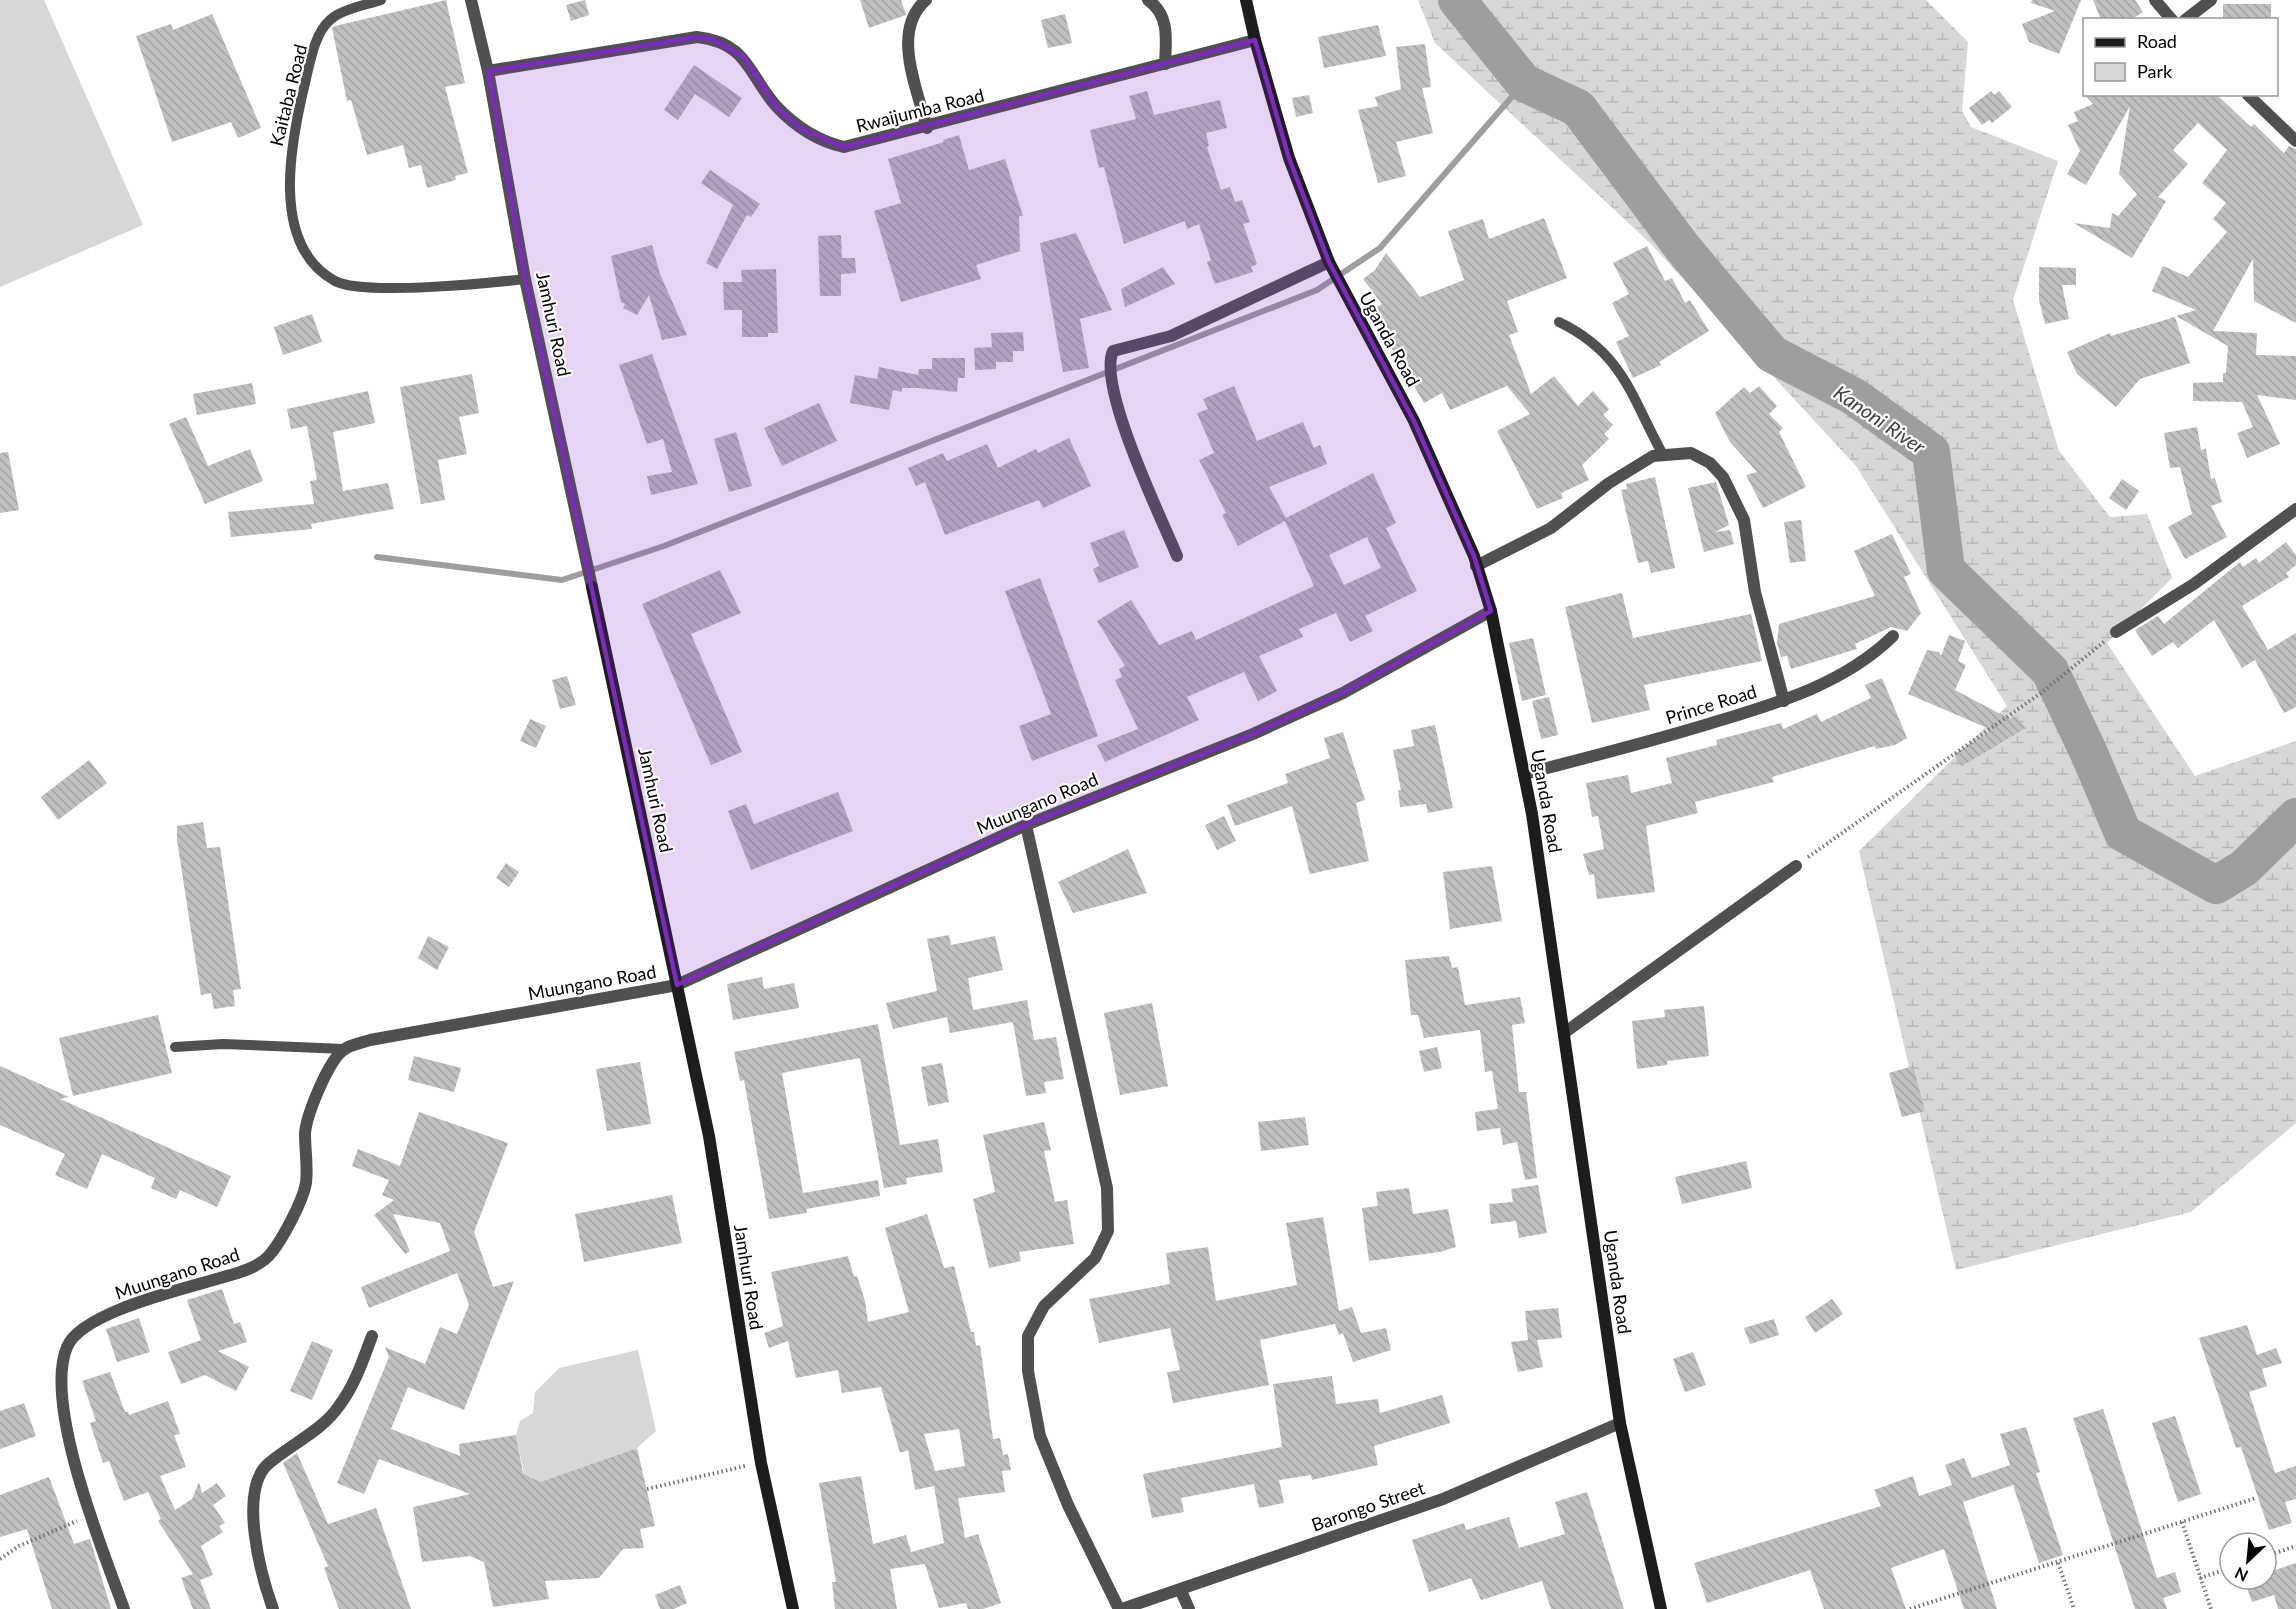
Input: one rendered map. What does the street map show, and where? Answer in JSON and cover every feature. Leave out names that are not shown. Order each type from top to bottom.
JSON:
[{"type":"main road","name":"Uganda Road","points":[[1246,0],[1255,40],[1289,158],[1329,262],[1414,421],[1476,566],[1491,611],[1534,825],[1620,1423],[1661,1609]]},
{"type":"main road","name":"Jamhuri Road","points":[[592,587],[709,1136],[761,1463],[793,1609]]},
{"type":"street","name":"Jamhuri Road","points":[[471,0],[488,71],[525,279],[592,587]]},
{"type":"street","points":[[926,0],[919,6],[909,24],[907,45],[927,128]]},
{"type":"street","points":[[1148,0],[1158,8],[1166,26],[1165,64]]},
{"type":"street","points":[[2155,0],[2170,18]]},
{"type":"street","points":[[2188,18],[2211,0]]},
{"type":"street","name":"Rwaijumba Road","points":[[488,71],[698,37],[713,39],[729,45],[744,57],[776,106],[800,128],[830,144],[844,147],[927,128],[1255,40]]},
{"type":"street","points":[[2249,96],[2296,141]]},
{"type":"street","points":[[1177,556],[1123,428],[1110,371],[1113,351],[1171,336],[1329,262]]},
{"type":"street","points":[[1476,566],[1551,528],[1609,483],[1653,456],[1662,453],[1691,453],[1710,463],[1723,477],[1744,520],[1755,592],[1784,701]]},
{"type":"street","points":[[2116,632],[2194,584],[2296,509]]},
{"type":"street","name":"Muungano Road","points":[[124,1609],[90,1517],[62,1404],[62,1369],[67,1347],[79,1330],[117,1310],[252,1269],[271,1254],[288,1225],[306,1185],[305,1130],[326,1072],[344,1049],[370,1040],[677,985],[1026,825],[1273,725],[1342,693],[1491,611]]},
{"type":"street","name":"Prince Road","points":[[1524,774],[1695,728],[1803,694],[1866,661],[1893,636]]},
{"type":"street","points":[[1026,825],[1107,1188],[1108,1231],[1095,1258],[1044,1306],[1028,1336],[1028,1371],[1040,1436],[1068,1505],[1121,1609]]},
{"type":"street","points":[[1564,1033],[1796,866]]},
{"type":"street","points":[[273,1609],[254,1531],[255,1491],[260,1473],[267,1465],[319,1427],[339,1408],[354,1382],[372,1336]]},
{"type":"street","name":"Barongo Street","points":[[1121,1609],[1181,1591],[1443,1499],[1620,1423]]},
{"type":"street","points":[[1181,1591],[1189,1609]]},
{"type":"lane","name":"Kaitaba Road","points":[[381,0],[331,20],[320,36],[311,58],[289,158],[291,198],[298,236],[314,266],[336,282],[364,286],[414,287],[525,279]]},
{"type":"lane","points":[[1559,322],[1594,342],[1607,355],[1624,377],[1662,453]]},
{"type":"lane","points":[[175,1047],[223,1044],[344,1049]]},
{"type":"path","points":[[1796,866],[2041,693],[2116,632]]},
{"type":"path","points":[[647,1489],[712,1472],[761,1463]]},
{"type":"path","points":[[1910,1609],[2256,1498]]},
{"type":"path","points":[[0,1559],[19,1546],[90,1517]]},
{"type":"path","points":[[2182,1522],[2211,1609]]},
{"type":"path","points":[[2278,1552],[2296,1546]]},
{"type":"path","points":[[2058,1563],[2074,1609]]},
{"type":"path","points":[[2200,1578],[2218,1572]]},
{"type":"highlighted area","points":[[697,37],[713,39],[744,57],[776,106],[800,128],[844,147],[1255,40],[1289,158],[1329,262],[1414,421],[1474,556],[1491,611],[1343,693],[1253,734],[1026,825],[677,985],[525,279],[488,71]]},
{"type":"green space","points":[[0,0],[44,0],[143,225],[0,287]]},
{"type":"green space","points":[[1418,0],[1926,0],[1968,42],[1962,111],[1971,127],[2058,161],[2013,300],[2059,451],[2110,517],[2147,514],[2172,578],[2107,643],[2195,776],[2296,741],[2296,1123],[2191,1212],[1956,1270],[1859,851],[2007,706],[1856,466],[1651,244],[1435,43]]},
{"type":"green space","points":[[638,1350],[656,1431],[637,1448],[540,1482],[524,1473],[516,1435],[520,1421],[533,1413],[535,1392],[559,1368]]},
{"type":"building","points":[[446,0],[465,83],[445,87],[468,173],[455,176],[456,180],[427,188],[421,165],[409,168],[403,145],[367,155],[351,100],[347,101],[332,28]]},
{"type":"building","points":[[585,0],[589,15],[571,21],[566,5]]},
{"type":"building","points":[[860,0],[901,0],[906,15],[869,28]]},
{"type":"building","points":[[2032,0],[2081,0],[2059,54],[2029,42],[2022,24],[2055,11],[2031,3]]},
{"type":"building","points":[[2093,0],[2135,0],[2143,12],[2134,18],[2100,18]]},
{"type":"building","points":[[2223,4],[2271,4],[2271,18],[2223,18]]},
{"type":"building","points":[[212,14],[261,128],[238,138],[231,122],[172,142],[136,36],[171,24],[173,30]]},
{"type":"building","points":[[1065,14],[1072,43],[1048,48],[1041,20]]},
{"type":"building","points":[[1378,25],[1386,56],[1324,68],[1318,37]]},
{"type":"building","points":[[1425,44],[1431,87],[1422,88],[1433,133],[1396,142],[1406,176],[1378,183],[1358,110],[1378,106],[1375,97],[1401,89],[1396,47]]},
{"type":"building","points":[[694,65],[742,98],[729,117],[695,94],[678,120],[664,110]]},
{"type":"building","points":[[1147,91],[1154,115],[1220,100],[1227,128],[1206,133],[1209,146],[1207,147],[1221,190],[1230,187],[1235,202],[1242,200],[1250,222],[1243,224],[1257,264],[1251,267],[1253,272],[1215,284],[1207,262],[1211,260],[1199,224],[1187,229],[1185,221],[1124,244],[1104,167],[1099,168],[1090,130],[1136,119],[1129,96]]},
{"type":"building","points":[[1991,91],[1994,95],[1999,91],[2012,107],[1992,123],[1989,120],[1982,125],[1969,108]]},
{"type":"building","points":[[1309,95],[1313,113],[1296,117],[1292,98]]},
{"type":"building","points":[[2086,96],[2218,96],[2251,127],[2254,124],[2284,153],[2289,146],[2296,149],[2296,323],[2254,301],[2253,259],[2213,331],[2257,333],[2256,355],[2296,356],[2296,400],[2257,395],[2280,444],[2247,458],[2237,433],[2253,427],[2242,402],[2193,401],[2193,383],[2223,382],[2228,346],[2176,316],[2196,310],[2152,291],[2163,266],[2188,277],[2227,232],[2213,219],[2226,203],[2202,183],[2227,150],[2198,123],[2173,150],[2188,164],[2158,197],[2166,201],[2132,258],[2074,223],[2110,228],[2112,213],[2118,216],[2137,194],[2119,174],[2130,106],[2086,185],[2067,174],[2080,151],[2068,125],[2078,121],[2074,112],[2093,104]]},
{"type":"building","points":[[959,135],[969,170],[1005,159],[1023,216],[1019,216],[1020,251],[976,265],[981,279],[901,302],[874,211],[901,203],[888,159],[944,142],[943,140]]},
{"type":"building","points":[[710,170],[760,204],[751,217],[747,215],[717,269],[706,263],[733,205],[701,183]]},
{"type":"building","points":[[1544,218],[1567,278],[1507,301],[1518,332],[1509,335],[1531,394],[1554,376],[1578,406],[1593,391],[1609,409],[1603,415],[1613,425],[1604,434],[1609,439],[1582,465],[1589,480],[1561,493],[1563,498],[1537,509],[1497,431],[1530,414],[1507,386],[1450,410],[1442,393],[1424,403],[1370,311],[1382,304],[1363,279],[1375,270],[1386,253],[1420,297],[1464,280],[1448,231],[1483,219],[1489,239]]},
{"type":"building","points":[[1076,233],[1112,310],[1080,319],[1089,368],[1063,372],[1040,243]]},
{"type":"building","points":[[841,235],[842,258],[855,258],[856,273],[841,274],[841,296],[820,296],[818,236]]},
{"type":"building","points":[[652,245],[660,274],[687,335],[662,340],[649,295],[637,315],[623,308],[625,304],[621,302],[611,256]]},
{"type":"building","points":[[1647,246],[1665,281],[1672,278],[1685,303],[1690,300],[1709,331],[1659,362],[1661,365],[1633,378],[1616,342],[1629,336],[1612,303],[1629,294],[1613,263]]},
{"type":"building","points":[[1163,267],[1175,284],[1125,307],[1121,289]]},
{"type":"building","points":[[2039,267],[2076,268],[2076,285],[2062,285],[2069,319],[2045,324],[2039,300]]},
{"type":"building","points":[[776,269],[778,333],[768,333],[768,337],[742,337],[742,310],[724,310],[723,282],[742,282],[741,270]]},
{"type":"building","points":[[312,314],[322,342],[283,355],[274,327]]},
{"type":"building","points":[[2175,317],[2190,363],[2140,379],[2116,407],[2077,374],[2067,352],[2110,333],[2111,336]]},
{"type":"building","points":[[1023,332],[1024,351],[1013,351],[1013,362],[996,362],[996,369],[975,370],[974,348],[992,347],[991,333]]},
{"type":"building","points":[[652,354],[698,484],[651,495],[647,476],[672,472],[663,439],[647,444],[619,365]]},
{"type":"building","points":[[932,358],[965,358],[965,378],[958,378],[957,392],[918,388],[902,388],[902,392],[893,390],[889,410],[850,403],[855,375],[877,379],[879,367],[918,375],[919,369],[932,369]]},
{"type":"building","points":[[472,374],[479,413],[459,417],[467,454],[438,460],[445,500],[421,504],[400,387]]},
{"type":"building","points":[[252,383],[256,404],[197,415],[193,394]]},
{"type":"building","points":[[1234,386],[1257,441],[1303,422],[1314,448],[1320,445],[1327,464],[1269,487],[1286,518],[1373,473],[1396,523],[1386,528],[1417,591],[1365,616],[1373,631],[1350,642],[1336,613],[1299,629],[1303,637],[1259,656],[1277,691],[1258,701],[1244,672],[1187,697],[1199,720],[1105,762],[1097,745],[1138,729],[1115,680],[1122,677],[1119,669],[1125,666],[1097,621],[1131,600],[1159,645],[1192,631],[1196,640],[1314,586],[1285,521],[1238,546],[1222,515],[1226,513],[1199,460],[1214,453],[1197,413],[1208,409],[1203,399]],"holes":[[[1367,537],[1381,568],[1344,585],[1329,555]]]},
{"type":"building","points":[[1759,386],[1777,406],[1769,414],[1783,428],[1779,432],[1806,487],[1763,508],[1746,475],[1757,472],[1730,442],[1715,413],[1744,387],[1750,393]]},
{"type":"building","points":[[368,391],[375,423],[333,432],[343,491],[388,483],[394,509],[311,524],[312,529],[231,537],[228,512],[314,504],[310,481],[317,480],[307,426],[291,429],[287,409]]},
{"type":"building","points":[[819,403],[837,441],[782,466],[764,428]]},
{"type":"building","points":[[186,417],[208,466],[250,449],[263,481],[205,504],[169,424]]},
{"type":"building","points":[[2197,427],[2201,450],[2206,449],[2211,479],[2215,478],[2222,502],[2211,506],[2227,537],[2185,559],[2168,527],[2192,514],[2180,467],[2170,468],[2164,433]]},
{"type":"building","points":[[736,432],[752,486],[729,492],[714,439]]},
{"type":"building","points":[[1069,438],[1091,486],[1043,508],[1039,500],[945,535],[925,482],[916,486],[908,468],[943,453],[947,461],[987,444],[998,468],[1036,449],[1038,453]]},
{"type":"building","points":[[8,452],[19,510],[0,513],[0,453]]},
{"type":"building","points":[[1655,477],[1675,568],[1651,573],[1648,561],[1638,563],[1621,490],[1627,489],[1626,484]]},
{"type":"building","points":[[2122,479],[2139,491],[2126,510],[2109,498]]},
{"type":"building","points":[[1716,482],[1729,525],[1715,532],[1730,530],[1734,544],[1704,552],[1688,488]]},
{"type":"building","points":[[1801,520],[1806,561],[1790,563],[1784,522]]},
{"type":"building","points":[[1124,530],[1139,567],[1099,583],[1093,569],[1099,566],[1090,543]]},
{"type":"building","points":[[1892,534],[1911,574],[1904,577],[1921,613],[1907,631],[1891,627],[1855,644],[1857,649],[1791,669],[1787,656],[1781,657],[1777,643],[1779,624],[1875,596],[1854,551]]},
{"type":"building","points":[[2286,542],[2296,555],[2296,565],[2286,573],[2289,577],[2242,606],[2268,650],[2296,633],[2296,707],[2284,713],[2255,660],[2242,668],[2214,620],[2178,648],[2173,642],[2152,656],[2135,630],[2158,616],[2164,624],[2240,562],[2243,567],[2256,558],[2259,563]]},
{"type":"building","points":[[720,570],[741,613],[691,634],[742,752],[711,765],[642,604]]},
{"type":"building","points":[[1040,578],[1098,736],[1032,761],[1019,726],[1051,714],[1005,591]]},
{"type":"building","points":[[1622,593],[1633,638],[1751,614],[1762,661],[1644,685],[1650,710],[1592,723],[1565,607]]},
{"type":"building","points":[[1949,635],[1965,641],[1958,661],[1966,665],[1955,690],[2010,719],[2015,716],[2026,728],[1962,766],[1954,754],[1992,730],[1908,694],[1927,650],[1939,652],[1941,656]]},
{"type":"building","points":[[1533,638],[1546,695],[1522,701],[1509,643]]},
{"type":"building","points":[[567,676],[576,705],[560,709],[552,680]]},
{"type":"building","points":[[1882,678],[1907,738],[1895,745],[1876,749],[1875,746],[1772,777],[1774,782],[1695,802],[1698,813],[1646,826],[1655,892],[1597,899],[1594,874],[1589,875],[1583,854],[1604,849],[1598,816],[1592,817],[1586,783],[1628,775],[1631,793],[1672,783],[1666,758],[1717,745],[1716,740],[1781,723],[1783,729],[1817,714],[1821,722],[1871,698],[1865,685]]},
{"type":"building","points":[[1549,697],[1558,735],[1541,739],[1532,701]]},
{"type":"building","points":[[530,719],[546,726],[536,748],[520,741]]},
{"type":"building","points":[[1435,725],[1453,808],[1428,813],[1426,804],[1400,807],[1398,790],[1401,790],[1393,750],[1414,746],[1411,730]]},
{"type":"building","points":[[1343,732],[1365,800],[1356,803],[1369,861],[1310,874],[1292,806],[1235,826],[1227,805],[1288,783],[1285,774],[1330,758],[1324,738]]},
{"type":"building","points":[[89,760],[107,783],[58,820],[41,797]]},
{"type":"building","points":[[838,792],[853,831],[751,870],[728,811],[746,804],[754,824]]},
{"type":"building","points":[[1224,816],[1236,841],[1217,850],[1205,825]]},
{"type":"building","points":[[203,822],[207,848],[220,847],[241,989],[233,990],[235,1006],[214,1009],[211,993],[201,995],[177,840],[177,826]]},
{"type":"building","points":[[1128,849],[1147,893],[1073,913],[1058,882]]},
{"type":"building","points":[[506,863],[519,872],[509,887],[496,878]]},
{"type":"building","points":[[1492,866],[1502,921],[1450,929],[1443,872]]},
{"type":"building","points":[[949,935],[951,945],[995,936],[1003,970],[968,978],[973,1010],[1027,1000],[1034,1040],[1056,1037],[1064,1079],[1044,1082],[1046,1093],[1026,1096],[1013,1022],[950,1033],[947,1017],[893,1029],[886,1003],[937,991],[927,939]]},
{"type":"building","points":[[428,936],[449,947],[437,970],[418,958]]},
{"type":"building","points":[[1449,956],[1452,968],[1458,967],[1465,1005],[1520,997],[1525,1023],[1512,1025],[1519,1092],[1526,1092],[1537,1178],[1525,1180],[1517,1142],[1503,1145],[1500,1128],[1477,1131],[1475,1112],[1498,1109],[1492,1071],[1485,1072],[1480,1030],[1424,1038],[1418,1015],[1411,1015],[1405,960]]},
{"type":"building","points":[[762,977],[764,989],[794,983],[799,1008],[733,1020],[727,984]]},
{"type":"building","points":[[1152,1003],[1168,1086],[1120,1095],[1104,1013]]},
{"type":"building","points":[[1704,1006],[1709,1056],[1667,1061],[1667,1065],[1637,1069],[1632,1021],[1665,1017],[1664,1010]]},
{"type":"building","points":[[158,1015],[172,1073],[73,1096],[59,1038]]},
{"type":"building","points":[[878,1024],[900,1145],[938,1139],[943,1172],[906,1178],[907,1184],[884,1188],[860,1058],[782,1073],[803,1193],[878,1180],[880,1196],[806,1209],[807,1213],[769,1219],[744,1080],[740,1081],[734,1052]]},
{"type":"building","points":[[1437,1047],[1442,1068],[1424,1072],[1419,1051]]},
{"type":"building","points":[[414,1056],[461,1068],[454,1092],[408,1080]]},
{"type":"building","points":[[640,1062],[651,1124],[607,1131],[596,1069]]},
{"type":"building","points":[[942,1063],[949,1102],[928,1106],[921,1067]]},
{"type":"building","points":[[0,1066],[69,1097],[60,1099],[231,1176],[217,1207],[180,1190],[176,1199],[151,1188],[155,1178],[102,1154],[87,1189],[55,1175],[65,1154],[0,1125]]},
{"type":"building","points":[[1913,1066],[1925,1111],[1902,1117],[1889,1073]]},
{"type":"building","points":[[419,1112],[508,1143],[474,1232],[493,1287],[514,1281],[464,1410],[408,1387],[391,1429],[460,1456],[459,1444],[516,1435],[523,1473],[540,1482],[637,1448],[655,1526],[640,1529],[644,1548],[623,1549],[599,1578],[545,1581],[549,1599],[493,1607],[484,1562],[470,1556],[422,1562],[413,1507],[470,1494],[379,1459],[364,1494],[337,1483],[389,1357],[385,1347],[425,1364],[440,1327],[457,1334],[469,1305],[457,1273],[369,1308],[361,1287],[450,1251],[440,1223],[393,1214],[410,1251],[405,1254],[374,1215],[394,1200],[382,1195],[389,1180],[352,1166],[358,1149],[400,1166]]},
{"type":"building","points":[[1305,1117],[1309,1145],[1261,1151],[1258,1122]]},
{"type":"building","points":[[1044,1122],[1051,1150],[1044,1151],[1055,1202],[1067,1200],[1074,1244],[1019,1252],[1021,1261],[989,1268],[973,1199],[995,1192],[983,1135]]},
{"type":"building","points":[[1746,1161],[1752,1188],[1682,1204],[1675,1177]]},
{"type":"building","points":[[1538,1185],[1547,1233],[1519,1238],[1516,1221],[1491,1224],[1489,1204],[1513,1202],[1511,1189]]},
{"type":"building","points":[[1409,1188],[1413,1214],[1448,1209],[1456,1247],[1440,1252],[1369,1261],[1362,1208],[1378,1206],[1376,1192]]},
{"type":"building","points":[[672,1195],[682,1243],[584,1262],[575,1214]]},
{"type":"building","points":[[927,1214],[944,1268],[954,1266],[971,1332],[974,1332],[976,1346],[980,1345],[993,1439],[1000,1438],[1003,1455],[1008,1454],[1011,1470],[1002,1471],[1005,1492],[958,1498],[965,1538],[978,1534],[1001,1603],[983,1609],[968,1609],[966,1603],[939,1608],[925,1564],[890,1569],[897,1609],[835,1609],[832,1582],[836,1582],[819,1483],[861,1476],[873,1544],[906,1535],[911,1552],[944,1543],[934,1486],[915,1490],[908,1450],[900,1453],[881,1387],[842,1393],[838,1370],[796,1378],[788,1341],[769,1348],[764,1333],[783,1326],[771,1272],[848,1256],[854,1277],[857,1276],[865,1301],[868,1322],[909,1312],[885,1228]],"holes":[[[959,1429],[965,1466],[935,1471],[924,1434]]]},
{"type":"building","points":[[1323,1217],[1339,1311],[1352,1307],[1361,1333],[1386,1328],[1391,1350],[1353,1362],[1343,1333],[1339,1335],[1335,1324],[1260,1340],[1269,1385],[1173,1403],[1167,1372],[1180,1370],[1170,1328],[1099,1343],[1089,1299],[1170,1284],[1166,1253],[1208,1247],[1216,1301],[1297,1285],[1286,1223]]},
{"type":"building","points":[[222,1289],[234,1324],[240,1322],[247,1342],[218,1351],[249,1367],[236,1391],[205,1375],[181,1384],[168,1352],[201,1340],[187,1300]]},
{"type":"building","points":[[1832,1299],[1843,1314],[1815,1333],[1805,1317]]},
{"type":"building","points":[[1558,1308],[1562,1338],[1537,1340],[1543,1367],[1518,1372],[1511,1342],[1528,1340],[1525,1311]]},
{"type":"building","points":[[139,1318],[150,1352],[117,1362],[106,1329]]},
{"type":"building","points":[[1774,1319],[1779,1335],[1750,1344],[1744,1328]]},
{"type":"building","points":[[2247,1325],[2257,1355],[2276,1348],[2282,1363],[2262,1369],[2267,1386],[2249,1392],[2275,1473],[2296,1466],[2296,1499],[2285,1502],[2292,1523],[2269,1530],[2241,1447],[2236,1448],[2199,1338]]},
{"type":"building","points":[[312,1341],[333,1350],[312,1400],[290,1391]]},
{"type":"building","points":[[1693,1352],[1706,1385],[1685,1392],[1673,1359]]},
{"type":"building","points":[[110,1372],[125,1412],[129,1415],[168,1401],[180,1434],[174,1435],[186,1467],[160,1476],[175,1510],[192,1499],[199,1482],[202,1493],[217,1483],[226,1496],[213,1505],[225,1523],[219,1526],[223,1532],[201,1546],[213,1575],[200,1580],[211,1609],[193,1609],[181,1578],[193,1574],[158,1521],[161,1519],[148,1492],[124,1501],[109,1461],[103,1463],[90,1423],[96,1421],[82,1381]]},
{"type":"building","points":[[1332,1376],[1336,1404],[1378,1399],[1380,1413],[1442,1395],[1450,1423],[1374,1446],[1378,1465],[1312,1480],[1311,1475],[1279,1480],[1284,1503],[1259,1508],[1254,1484],[1181,1498],[1184,1512],[1152,1518],[1143,1474],[1282,1447],[1273,1384]]},
{"type":"building","points":[[24,1403],[36,1436],[0,1449],[0,1411]]},
{"type":"building","points":[[2103,1409],[2157,1578],[2175,1572],[2181,1592],[2163,1598],[2167,1609],[2135,1609],[2073,1418]]},
{"type":"building","points":[[2175,1416],[2201,1494],[2178,1502],[2152,1423]]},
{"type":"building","points":[[2026,1427],[2040,1472],[2036,1473],[2063,1555],[2039,1563],[2013,1485],[1963,1502],[1997,1609],[1964,1609],[1944,1549],[1891,1568],[1906,1609],[1824,1609],[1810,1570],[1707,1603],[1694,1563],[1881,1506],[1874,1490],[1913,1476],[1919,1496],[1952,1485],[1945,1465],[1964,1458],[1972,1478],[2010,1465],[2000,1434]]},
{"type":"building","points":[[297,1453],[328,1524],[376,1508],[411,1609],[339,1609],[324,1568],[328,1566],[283,1463]]},
{"type":"building","points":[[49,1477],[74,1544],[90,1539],[111,1609],[52,1609],[27,1529],[0,1537],[0,1495]]},
{"type":"building","points":[[1587,1492],[1624,1609],[1551,1609],[1542,1581],[1481,1600],[1471,1578],[1429,1592],[1412,1540],[1464,1523],[1466,1530],[1509,1517],[1519,1548],[1565,1534],[1555,1502]]},
{"type":"building","points":[[2296,1563],[2296,1609],[2278,1609],[2274,1595],[2252,1602],[2248,1591],[2278,1591],[2278,1569]]},
{"type":"building","points":[[680,1585],[687,1603],[674,1609],[660,1609],[655,1595]]},
{"type":"waterway","name":"Kanoni River","points":[[1457,0],[1524,83],[1578,108],[1682,247],[1772,354],[1853,396],[1931,452],[1946,570],[2050,671],[2123,833],[2216,885],[2244,868],[2296,817]]},
{"type":"waterway","points":[[377,557],[562,580],[664,546],[1317,290],[1380,248],[1524,83]]}]
